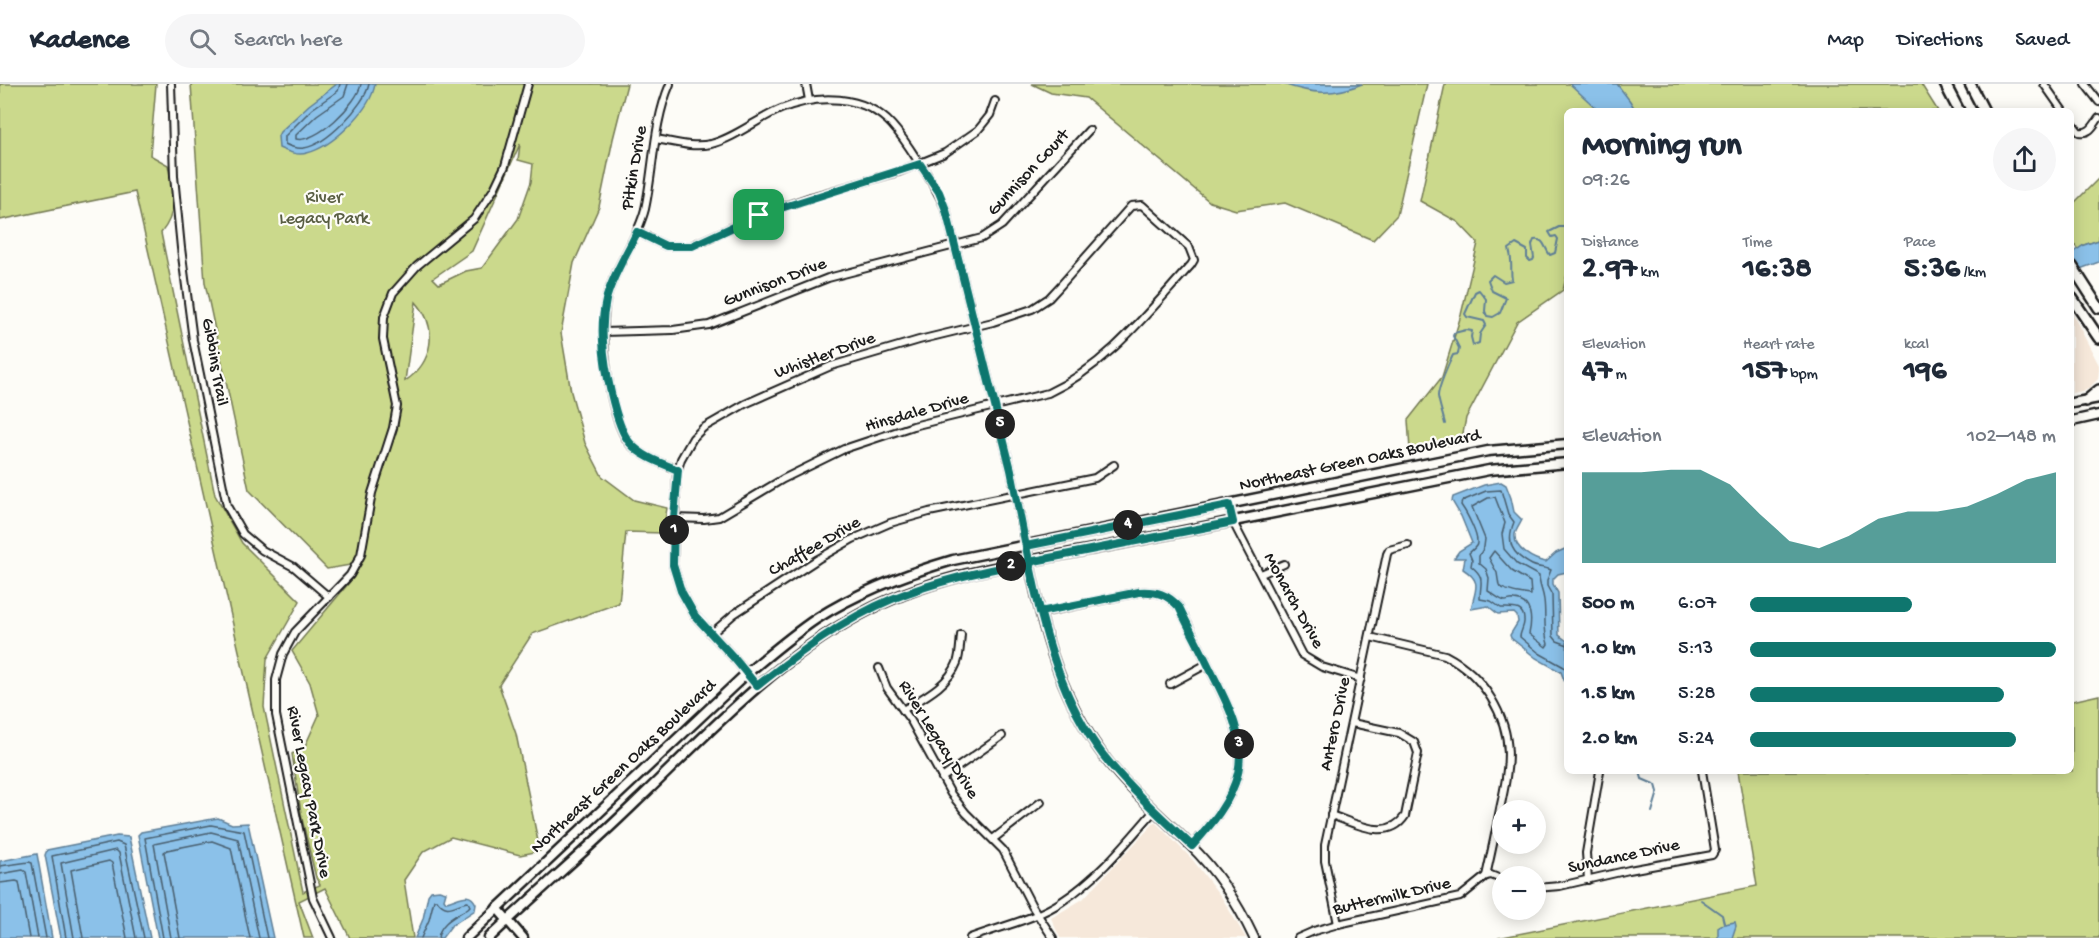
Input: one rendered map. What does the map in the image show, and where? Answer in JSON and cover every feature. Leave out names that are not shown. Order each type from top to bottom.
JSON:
[{"type":"main road","points":[[1945,84],[1957,108]]},
{"type":"main road","points":[[1970,84],[1982,108]]},
{"type":"main road","points":[[2074,269],[2099,308]]},
{"type":"main road","points":[[2074,302],[2099,338]]},
{"type":"main road","points":[[2086,401],[2099,390]]},
{"type":"main road","points":[[2074,404],[2099,398]]},
{"type":"main road","points":[[2074,420],[2099,415]]},
{"type":"main road","name":"Northeast Green Oaks Boulevard","points":[[466,938],[746,674],[818,618],[854,597],[887,582],[952,560],[1488,451],[1564,444]]},
{"type":"main road","name":"Northeast Green Oaks Boulevard","points":[[489,938],[757,686],[819,639],[892,599],[940,582],[1029,562],[1489,470],[1564,463]]},
{"type":"main road","points":[[590,822],[601,834]]},
{"type":"main road","points":[[497,908],[523,938]]},
{"type":"street","name":"Gibbins Trail","points":[[171,84],[174,176],[193,340],[227,506],[243,534],[262,550],[294,567],[329,597]]},
{"type":"street","name":"River Legacy Park Drive","points":[[332,938],[313,898],[276,716],[276,680],[283,654],[296,632],[350,575],[361,555],[372,493],[393,428],[397,406],[383,339],[384,317],[393,292],[417,266],[474,219],[494,189],[506,166],[528,84]]},
{"type":"street","name":"Pitkin Drive","points":[[670,84],[658,122],[644,213],[607,297],[603,332],[604,353],[615,406],[620,426],[628,442],[657,462],[678,470]]},
{"type":"street","points":[[806,84],[809,100]]},
{"type":"street","points":[[2044,84],[2061,108]]},
{"type":"street","points":[[2085,84],[2099,102]]},
{"type":"street","points":[[656,139],[694,146],[711,144],[779,109],[809,100],[838,99],[864,106],[875,111],[891,124],[939,192],[946,210],[996,406],[1040,612],[1057,670],[1101,753],[1154,811],[1192,846],[1230,894],[1254,938]]},
{"type":"street","points":[[637,232],[666,246],[692,246],[759,215],[920,164],[945,153],[978,130],[990,115],[995,101]]},
{"type":"street","points":[[2074,126],[2079,132],[2089,132],[2099,118]]},
{"type":"street","name":"Gunnison Court","points":[[955,245],[982,238],[1002,225],[1089,130]]},
{"type":"street","name":"Whistler Drive","points":[[757,686],[695,616],[681,591],[673,565],[678,470],[687,447],[703,428],[745,404],[831,366],[909,342],[1021,313],[1049,298],[1131,206],[1142,205],[1189,246],[1192,252]]},
{"type":"street","name":"Gunnison Drive","points":[[603,332],[673,330],[709,325],[828,278],[955,245]]},
{"type":"street","name":"Hinsdale Drive","points":[[674,518],[719,517],[792,474],[844,449],[913,426],[1048,393],[1083,374],[1108,354],[1142,321],[1191,265],[1194,260],[1192,252]]},
{"type":"street","name":"Chaffee Drive","points":[[711,634],[756,598],[818,559],[853,539],[890,523],[929,512],[1095,478],[1114,465]]},
{"type":"street","name":"Monarch Drive","points":[[1229,505],[1233,522],[1302,655],[1322,668],[1361,679]]},
{"type":"street","name":"Antero Drive","points":[[1338,924],[1325,861],[1325,845],[1387,554],[1389,550],[1408,545]]},
{"type":"street","points":[[1261,574],[1284,564]]},
{"type":"street","points":[[1040,612],[1139,592],[1160,592],[1170,597],[1179,607],[1229,708],[1236,727],[1240,752],[1238,773],[1230,795],[1222,810],[1192,846]]},
{"type":"street","points":[[903,710],[935,690],[950,675],[957,662],[961,635]]},
{"type":"street","points":[[1370,637],[1445,655],[1456,660],[1473,673],[1483,685],[1501,716],[1506,729],[1509,760],[1486,876],[1492,874]]},
{"type":"street","points":[[1170,684],[1207,664]]},
{"type":"street","name":"River Legacy Drive","points":[[879,668],[880,676],[911,721],[942,778],[966,813],[1003,850],[1032,906],[1053,938]]},
{"type":"street","points":[[1331,815],[1379,831],[1393,828],[1405,816],[1418,753],[1414,742],[1399,733],[1352,723]]},
{"type":"street","points":[[942,778],[1002,736]]},
{"type":"street","points":[[1588,880],[1586,853],[1599,774]]},
{"type":"street","name":"Sundance Drive","points":[[1546,887],[1712,855],[1715,850],[1702,774]]},
{"type":"street","points":[[993,839],[1041,802]]},
{"type":"street","points":[[970,938],[1038,914],[1061,902],[1120,850],[1154,811]]},
{"type":"street","name":"Buttermilk Drive","points":[[1298,938],[1338,924],[1460,897],[1486,876]]},
{"type":"shaded area","points":[[2074,317],[2099,365],[2098,379],[2086,390],[2074,393]]},
{"type":"shaded area","points":[[1155,822],[1192,859],[1222,898],[1246,938],[1060,938],[1051,918],[1083,899]]},
{"type":"green space","name":"River Legacy Park","points":[[0,84],[156,84],[150,155],[168,165],[173,200],[170,217],[161,233],[215,495],[242,543],[300,601],[267,659],[264,707],[303,892],[320,885],[316,878],[302,819],[292,754],[305,746],[319,715],[310,683],[292,651],[353,578],[362,563],[327,569],[249,490],[205,283],[191,84],[627,84],[599,207],[574,263],[561,333],[571,392],[585,443],[602,476],[634,500],[667,508],[663,533],[626,532],[619,603],[532,634],[499,685],[516,734],[540,851],[520,855],[451,837],[423,852],[404,880],[413,938],[350,938],[325,888],[299,901],[313,938],[304,938],[135,192],[0,220]],"holes":[[[520,144],[518,160],[533,164],[531,182],[518,219],[482,268],[466,271],[439,284],[433,278],[472,251]],[[416,302],[428,323],[430,344],[422,365],[405,381]]]},
{"type":"green space","points":[[1032,84],[1427,84],[1397,215],[1373,240],[1285,203],[1236,210],[1210,202],[1086,98],[1051,93]]},
{"type":"green space","points":[[1445,84],[1921,84],[1936,108],[1564,108],[1563,290],[1517,322],[1466,418],[1461,443],[1410,450],[1408,420],[1442,377],[1461,315],[1478,243],[1458,222],[1420,201]]},
{"type":"green space","points":[[2099,178],[2099,240],[2084,245],[2078,250],[2074,244],[2074,203]]},
{"type":"green space","points":[[2099,695],[2099,938],[1498,938],[1757,886],[1738,774],[2074,774],[2074,701]]},
{"type":"water","points":[[337,84],[375,84],[372,94],[358,116],[328,143],[304,154],[279,148],[280,132],[309,105]]},
{"type":"water","points":[[1283,84],[1362,84],[1332,92],[1313,92]]},
{"type":"water","points":[[1570,84],[1617,84],[1634,108],[1596,108]]},
{"type":"water","points":[[2099,240],[2099,262],[2074,271],[2074,252],[2084,245]]},
{"type":"water","points":[[1501,482],[1506,485],[1514,512],[1522,520],[1515,534],[1517,544],[1521,549],[1530,556],[1546,562],[1564,549],[1564,573],[1558,574],[1553,579],[1553,584],[1558,593],[1559,635],[1564,639],[1564,680],[1561,672],[1536,658],[1511,638],[1510,635],[1518,622],[1514,613],[1498,614],[1488,606],[1471,609],[1476,591],[1475,582],[1463,569],[1465,558],[1454,558],[1459,551],[1472,543],[1452,501],[1453,497],[1484,485]]},
{"type":"water","points":[[218,818],[232,824],[248,823],[273,938],[158,938],[138,835],[141,832]]},
{"type":"water","points":[[117,836],[129,837],[150,938],[61,938],[45,855],[47,850]]},
{"type":"water","points":[[37,854],[52,938],[0,938],[0,861]]},
{"type":"water","points":[[431,891],[446,892],[444,899],[446,902],[470,897],[476,904],[475,910],[451,926],[442,938],[415,938],[423,919],[428,895]]},
{"type":"water","points":[[1735,922],[1732,938],[1718,938],[1720,925]]},
{"type":"waterway","points":[[1445,424],[1438,392],[1453,355],[1458,354],[1459,348],[1453,336],[1454,333],[1472,331],[1473,345],[1479,343],[1480,334],[1486,325],[1484,321],[1467,317],[1465,314],[1475,292],[1479,290],[1486,299],[1487,316],[1493,317],[1500,313],[1506,298],[1492,291],[1488,280],[1493,275],[1504,282],[1512,280],[1509,249],[1516,244],[1527,250],[1527,258],[1530,261],[1534,258],[1532,245],[1534,240],[1538,240],[1542,242],[1550,255],[1555,253],[1558,239],[1556,236],[1552,237],[1549,232],[1564,227]]},
{"type":"waterway","points":[[1641,774],[1642,779],[1656,785],[1658,792],[1652,812]]},
{"type":"waterway","points":[[1701,900],[1722,915],[1724,923]]},
{"type":"route","points":[[759,215],[692,246],[666,246],[637,232],[614,278],[604,309],[604,353],[620,426],[628,442],[638,451],[678,470],[673,565],[686,603],[757,686],[814,643],[892,599],[940,582],[1029,562],[1030,569],[1040,612],[1046,636],[1057,670],[1087,730],[1101,753],[1119,775],[1192,846],[1222,810],[1230,795],[1238,773],[1240,752],[1236,727],[1229,708],[1179,607],[1170,597],[1153,591],[1040,612],[1029,562],[1026,546],[1229,505],[1233,522],[1029,562],[1011,470],[946,210],[939,192],[920,164],[759,215]]}]
